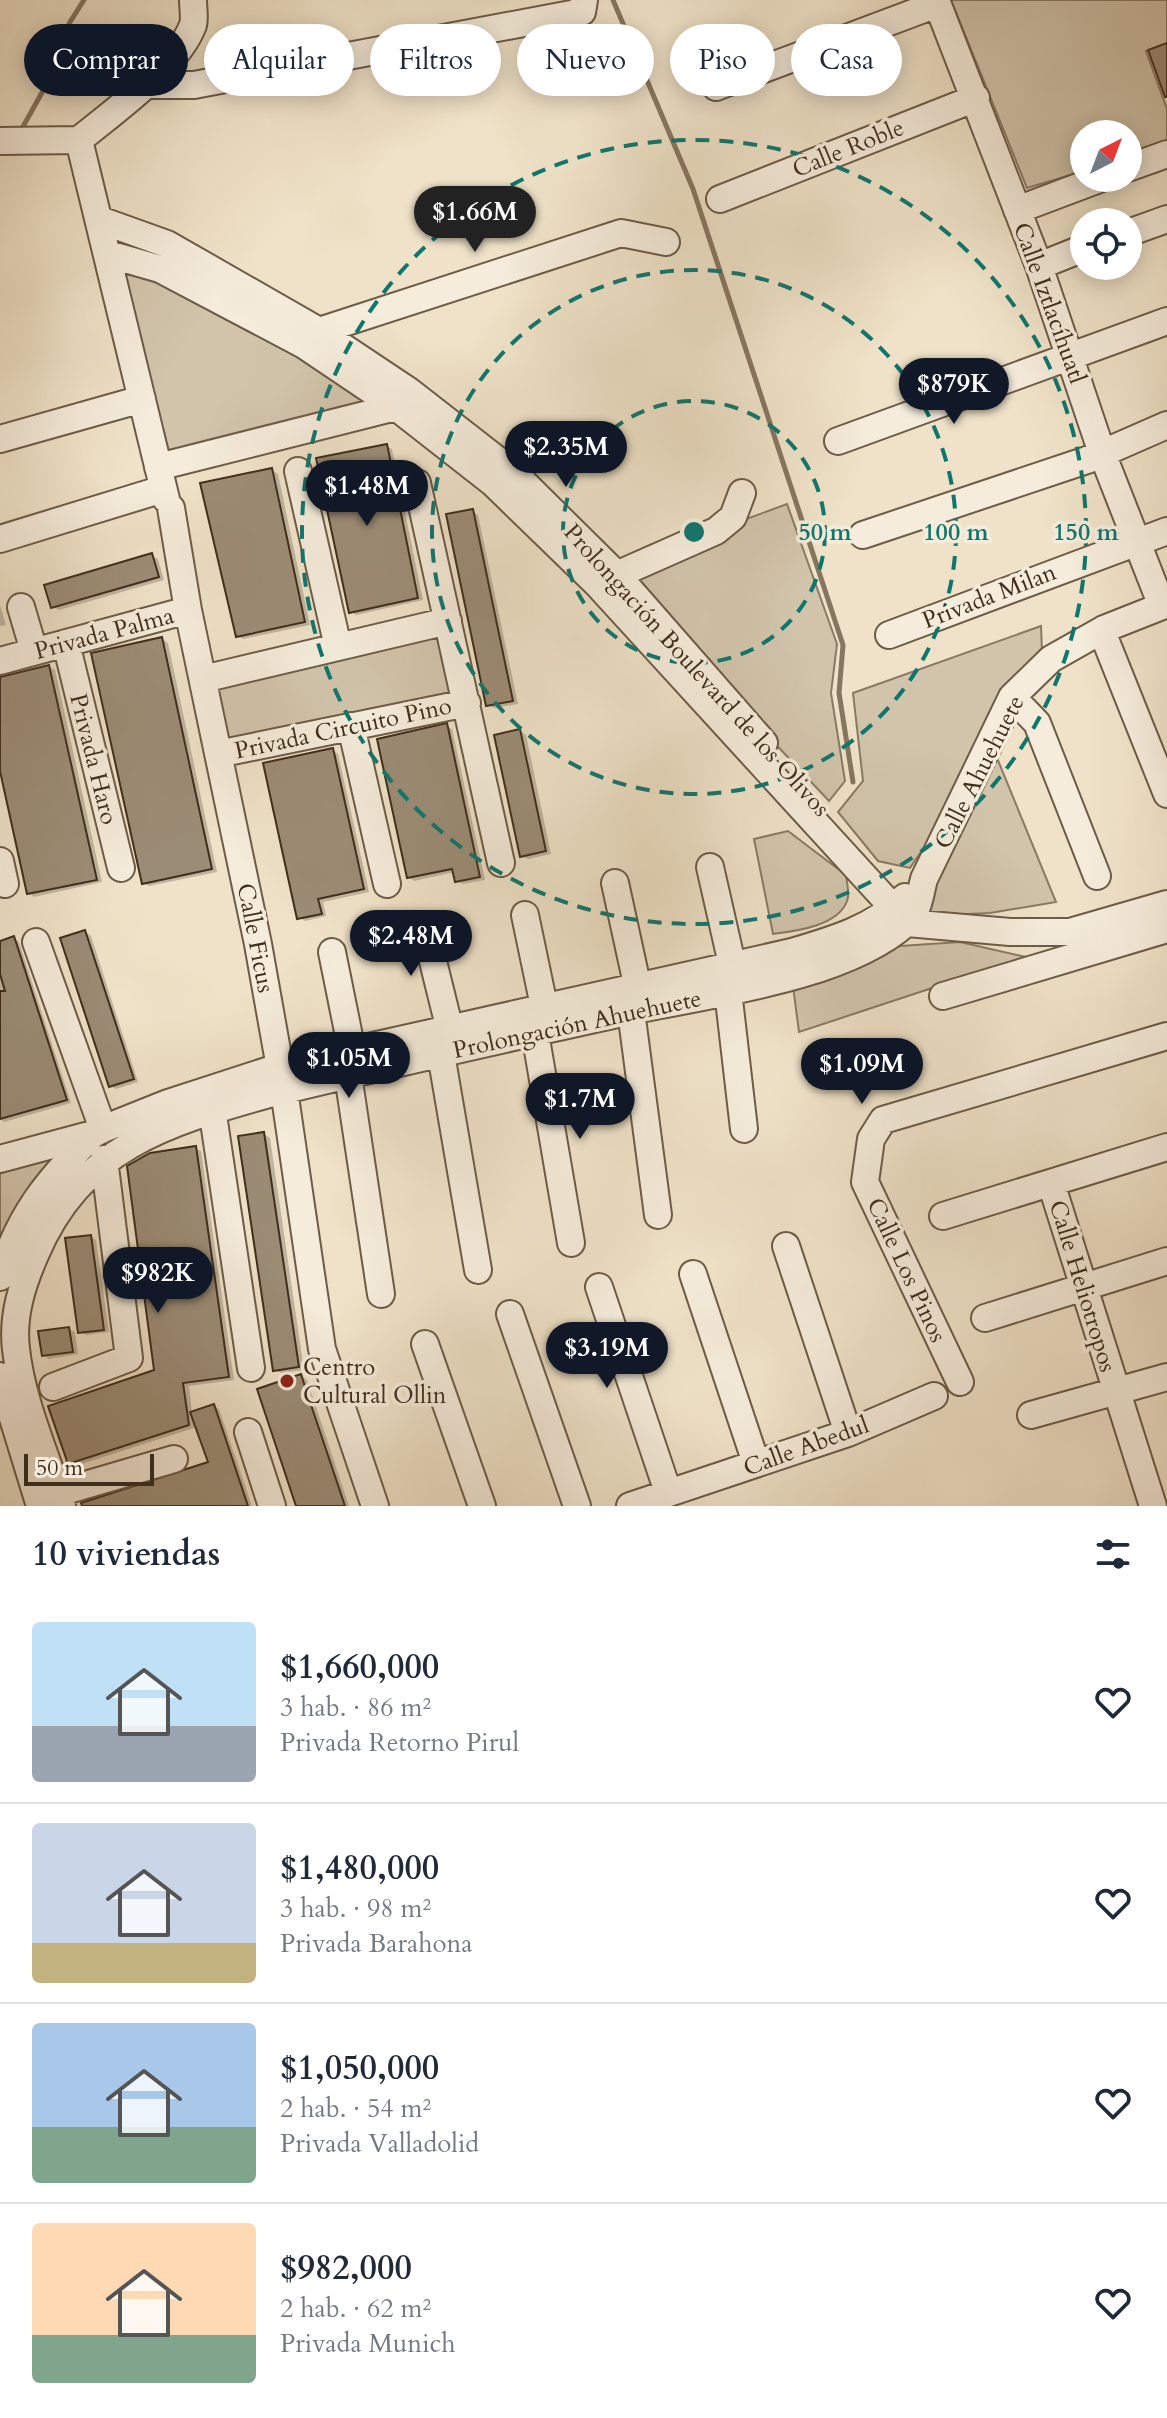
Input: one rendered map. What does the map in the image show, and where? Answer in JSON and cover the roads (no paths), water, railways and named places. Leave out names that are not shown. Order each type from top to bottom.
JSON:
[{"type":"street","points":[[188,33],[194,23],[193,0]]},
{"type":"street","points":[[775,64],[937,2]]},
{"type":"street","name":"Calle Iztlacíhuatl","points":[[937,2],[1039,266],[1135,542],[1165,605]]},
{"type":"street","points":[[188,84],[209,83],[411,47],[584,5]]},
{"type":"street","points":[[0,141],[79,140],[131,96]]},
{"type":"street","name":"Calle Roble","points":[[720,199],[976,98]]},
{"type":"street","name":"Calle Ficus","points":[[79,140],[165,491],[203,679],[282,1078],[322,1349],[375,1506]]},
{"type":"street","points":[[1142,163],[1167,154]]},
{"type":"street","points":[[1017,210],[1070,190]]},
{"type":"street","points":[[1142,228],[1167,219]]},
{"type":"street","name":"Prolongación Boulevard de los Olivos","points":[[100,220],[167,244],[402,399],[493,483],[606,579],[913,907]]},
{"type":"street","points":[[311,338],[621,233],[666,242]]},
{"type":"street","name":"Prolongación Boulevard de los Olivos","points":[[108,254],[160,269],[311,338]]},
{"type":"street","points":[[1039,266],[1070,254]]},
{"type":"street","points":[[838,441],[1167,321]]},
{"type":"street","points":[[0,439],[142,399]]},
{"type":"street","points":[[0,539],[165,491],[402,399]]},
{"type":"street","points":[[863,535],[1102,453],[1167,425]]},
{"type":"street","points":[[298,471],[335,637]]},
{"type":"street","points":[[417,483],[501,863]]},
{"type":"street","points":[[606,579],[716,531],[733,517],[742,493]]},
{"type":"street","name":"Privada Milan","points":[[889,635],[1167,531]]},
{"type":"street","name":"Calle Ahuehuete","points":[[913,907],[1012,697],[1051,659],[1104,629],[1165,605]]},
{"type":"street","points":[[18,656],[21,607]]},
{"type":"street","name":"Privada Palma","points":[[18,656],[67,647],[188,610]]},
{"type":"street","points":[[203,679],[335,637],[446,613]]},
{"type":"street","points":[[1104,629],[1105,639],[1167,794]]},
{"type":"street","name":"Privada Haro","points":[[67,647],[121,868]]},
{"type":"street","points":[[1012,697],[1037,723],[1097,876]]},
{"type":"street","name":"Privada Circuito Pino","points":[[218,754],[353,734],[468,712]]},
{"type":"street","points":[[353,734],[387,884]]},
{"type":"street","points":[[710,867],[732,964]]},
{"type":"street","points":[[615,883],[637,984]]},
{"type":"street","points":[[913,907],[1010,932],[1070,932],[1167,904]]},
{"type":"street","name":"Prolongación Ahuehuete","points":[[350,1063],[449,1026],[792,952],[847,935],[913,907]]},
{"type":"street","name":"Prolongación Ahuehuete","points":[[0,1277],[27,1209],[45,1184],[98,1132],[282,1078],[350,1063],[441,1054],[818,969],[865,949],[913,907]]},
{"type":"street","points":[[525,915],[544,1006]]},
{"type":"street","points":[[943,996],[1167,929]]},
{"type":"street","points":[[427,937],[449,1026]]},
{"type":"street","points":[[0,1159],[98,1132],[36,942]]},
{"type":"street","points":[[332,952],[381,1294]]},
{"type":"street","points":[[728,991],[744,1129]]},
{"type":"street","points":[[631,1011],[658,1215]]},
{"type":"street","points":[[535,1033],[571,1243]]},
{"type":"street","name":"Calle Los Pinos","points":[[960,1382],[865,1182],[871,1139],[883,1120],[1167,1036]]},
{"type":"street","points":[[441,1054],[478,1270]]},
{"type":"street","points":[[211,1099],[251,1368]]},
{"type":"street","name":"Prolongación Ahuehuete","points":[[53,1502],[24,1391],[8,1350],[19,1292],[48,1224],[67,1196],[119,1149],[211,1099]]},
{"type":"street","points":[[943,1216],[1167,1147]]},
{"type":"street","points":[[53,1387],[129,1358],[105,1164]]},
{"type":"street","name":"Calle Heliotropos","points":[[1051,1183],[1116,1389],[1144,1504]]},
{"type":"street","points":[[786,1246],[848,1433]]},
{"type":"street","points":[[985,1318],[1082,1285],[1167,1261]]},
{"type":"street","points":[[693,1274],[756,1463]]},
{"type":"street","points":[[599,1287],[668,1492]]},
{"type":"street","points":[[510,1314],[577,1506]]},
{"type":"street","points":[[425,1344],[482,1506]]},
{"type":"street","points":[[0,1376],[12,1454],[53,1502],[174,1459]]},
{"type":"street","points":[[1031,1415],[1167,1377]]},
{"type":"street","name":"Calle Abedul","points":[[630,1506],[668,1492],[699,1496],[756,1463],[848,1433],[934,1396]]},
{"type":"street","points":[[248,1432],[272,1506]]},
{"type":"waterway","points":[[20,132],[44,89],[70,22],[84,0]]},
{"type":"waterway","points":[[613,0],[693,189],[843,645],[839,693],[853,782]]},
{"type":"place","name":"Centro Cultural Ollin","points":[[287,1381]]}]
